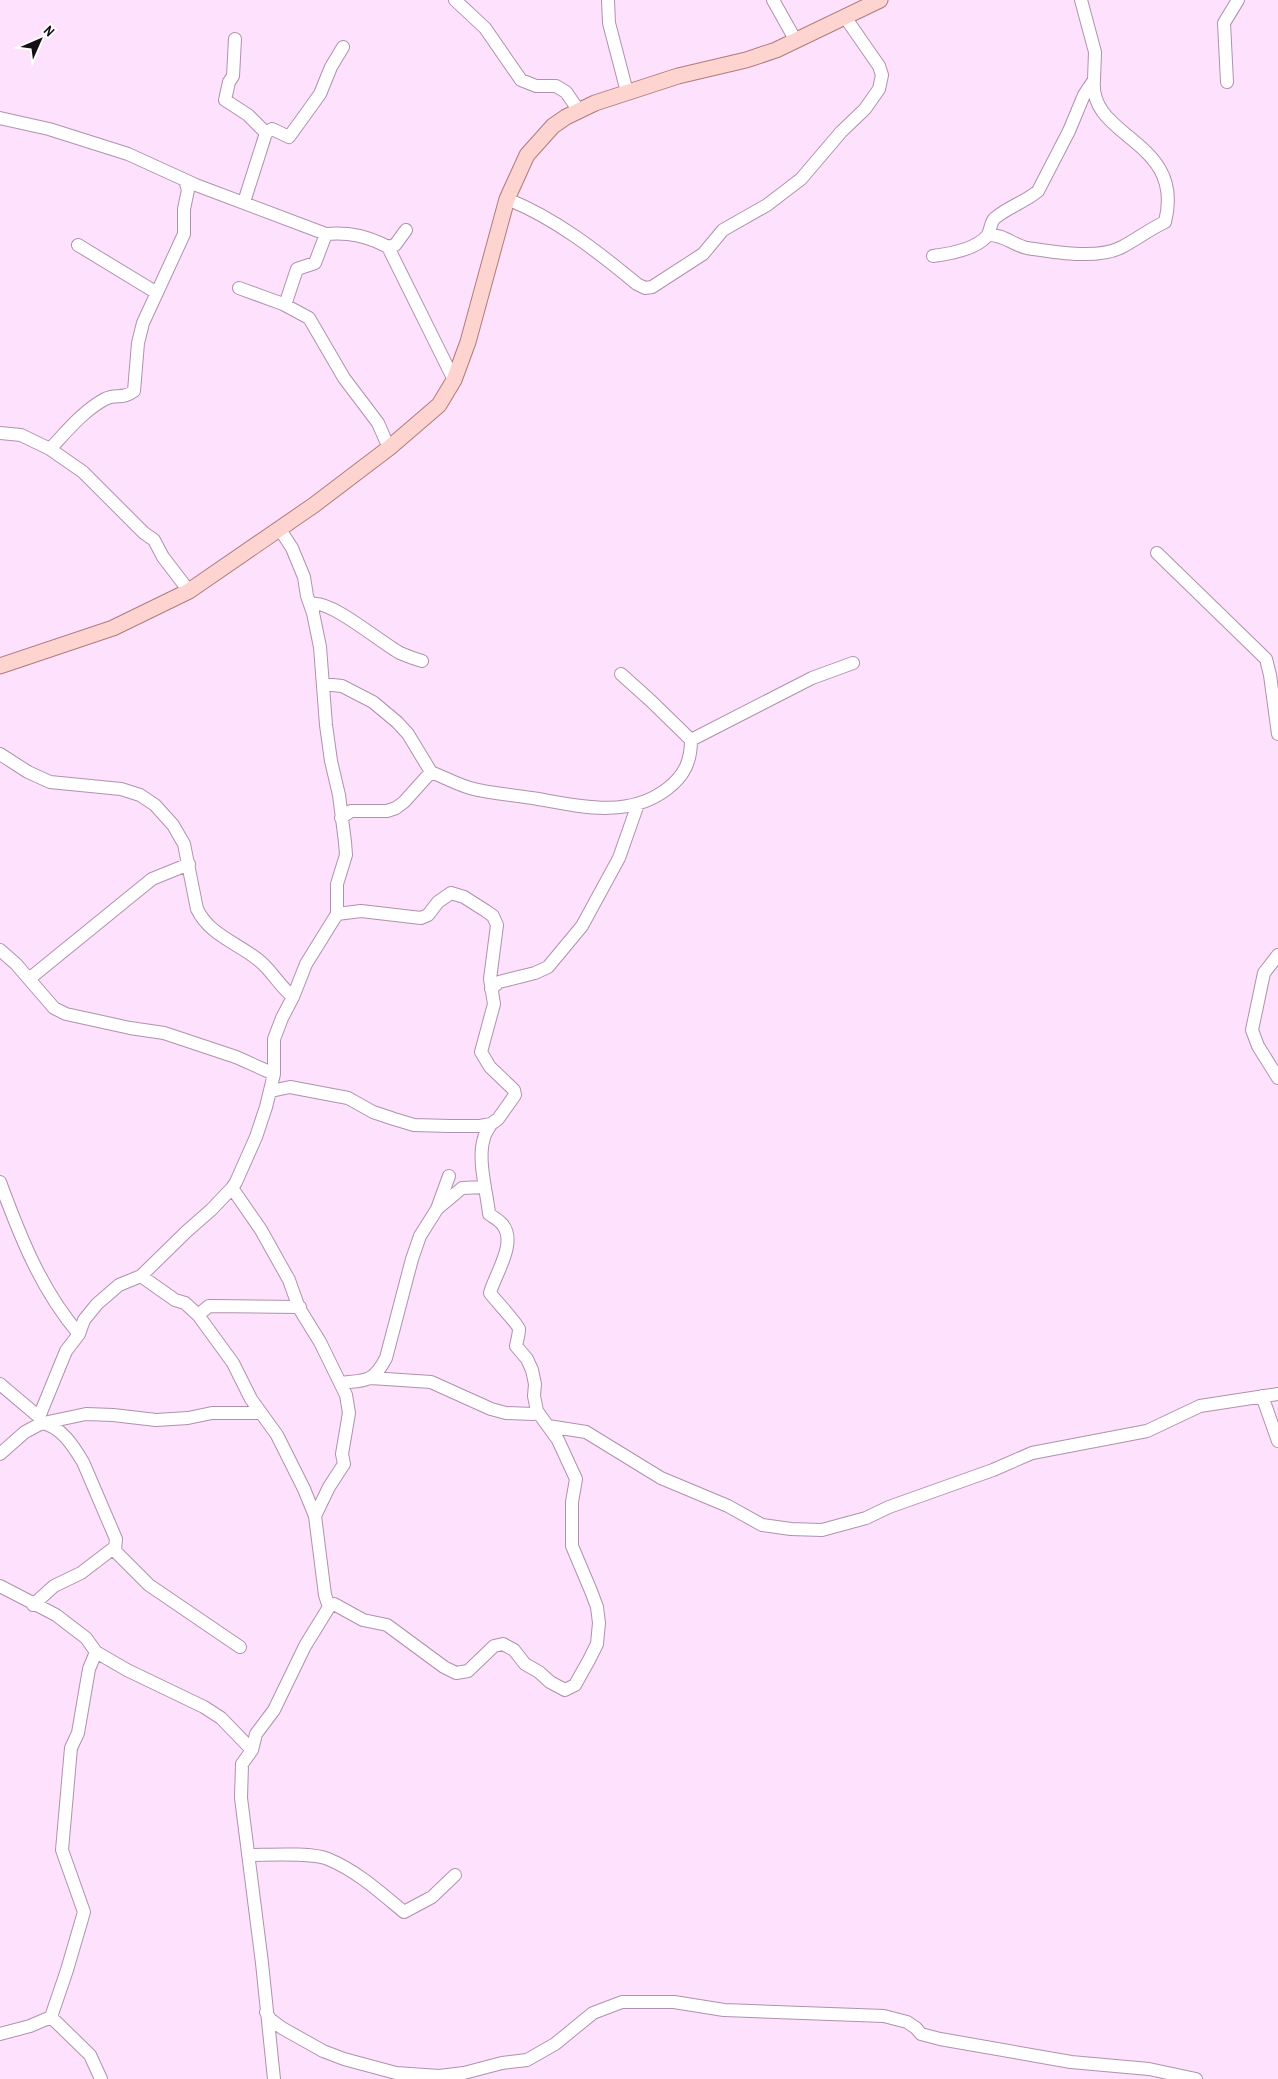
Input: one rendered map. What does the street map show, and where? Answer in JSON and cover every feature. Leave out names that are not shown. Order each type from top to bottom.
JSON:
[{"type":"main road","points":[[0,666],[113,628],[189,591],[314,505],[390,448],[438,405],[454,380],[468,342],[506,199],[527,155],[553,126],[579,110],[627,92],[678,76],[746,60],[796,41],[880,0]]},
{"type":"street","points":[[456,0],[485,28],[521,80],[536,86],[556,86],[566,92],[579,110]]},
{"type":"street","points":[[608,0],[609,23],[627,92]]},
{"type":"street","points":[[773,0],[796,41]]},
{"type":"street","points":[[933,256],[954,254],[988,235],[997,234],[1021,247],[1086,254],[1121,248],[1150,229],[1166,222],[1168,210],[1166,179],[1156,161],[1100,110],[1094,99],[1095,52],[1081,0]]},
{"type":"street","points":[[1228,82],[1224,23],[1238,0]]},
{"type":"street","points":[[506,199],[524,206],[581,240],[636,284],[645,288],[652,287],[703,254],[723,230],[767,205],[801,179],[841,132],[864,109],[879,89],[882,75],[879,66],[845,16]]},
{"type":"street","points":[[235,39],[233,76],[229,82],[224,100],[248,115],[266,133]]},
{"type":"street","points":[[244,202],[266,133],[272,129],[289,137],[320,94],[331,67],[343,47]]},
{"type":"street","points":[[988,235],[993,220],[1030,198],[1038,191],[1069,130],[1084,95],[1094,80]]},
{"type":"street","points":[[0,108],[4,119],[49,129],[128,154],[185,180],[326,234],[344,233],[364,236],[388,247],[454,380]]},
{"type":"street","points":[[50,449],[91,408],[106,398],[128,396],[134,391],[138,343],[143,323],[184,234],[184,209],[188,190],[185,180]]},
{"type":"street","points":[[388,247],[395,245],[406,230]]},
{"type":"street","points":[[285,306],[297,269],[314,263],[326,234]]},
{"type":"street","points":[[78,245],[157,293]]},
{"type":"street","points":[[239,288],[310,318],[344,378],[378,423],[390,448]]},
{"type":"street","points":[[0,433],[21,435],[50,449],[83,472],[148,538],[154,540],[163,557],[189,591]]},
{"type":"street","points":[[43,1421],[66,1351],[79,1334],[84,1320],[97,1304],[119,1284],[141,1276],[232,1188],[256,1137],[270,1091],[274,1074],[274,1039],[282,1018],[293,997],[306,964],[337,914],[337,884],[346,855],[327,734],[320,647],[304,577],[292,548],[280,528]]},
{"type":"street","points":[[1157,553],[1266,659],[1278,734]]},
{"type":"street","points":[[313,613],[313,604],[319,603],[332,609],[400,652],[422,661]]},
{"type":"street","points":[[691,740],[812,678],[853,663]]},
{"type":"street","points":[[323,684],[342,686],[373,702],[398,722],[408,734],[431,772],[470,788],[566,805],[623,808],[654,798],[684,773],[690,759],[691,740],[621,674]]},
{"type":"street","points":[[0,754],[28,772],[50,782],[121,788],[140,795],[155,805],[173,825],[184,844],[196,909],[200,917],[211,930],[264,965],[280,986],[293,997]]},
{"type":"street","points":[[341,818],[351,811],[387,811],[396,808],[404,802],[431,772]]},
{"type":"street","points":[[491,989],[499,982],[534,973],[548,967],[582,926],[618,858],[638,804]]},
{"type":"street","points":[[29,979],[152,879],[189,864]]},
{"type":"street","points":[[270,1091],[290,1087],[348,1098],[373,1112],[414,1125],[480,1126],[491,1124],[498,1119],[514,1095],[514,1090],[490,1067],[481,1052],[494,1004],[491,989],[497,925],[493,916],[464,897],[451,893],[438,902],[428,915],[421,918],[361,911],[337,914]]},
{"type":"street","points":[[0,950],[16,964],[54,1008],[66,1014],[112,1025],[164,1033],[236,1056],[274,1074]]},
{"type":"street","points":[[1278,955],[1264,973],[1252,1030],[1258,1046],[1278,1078]]},
{"type":"street","points":[[274,2079],[262,1963],[241,1798],[242,1764],[252,1750],[256,1734],[274,1710],[305,1646],[329,1607],[334,1604],[363,1620],[387,1626],[444,1667],[456,1673],[468,1671],[494,1646],[503,1644],[514,1650],[525,1664],[539,1672],[554,1686],[565,1690],[574,1685],[597,1644],[599,1623],[597,1607],[572,1546],[572,1502],[576,1479],[558,1440],[537,1411],[532,1370],[527,1359],[516,1346],[519,1329],[517,1324],[490,1293],[505,1258],[507,1244],[506,1231],[502,1224],[489,1214],[482,1165],[483,1139],[491,1124]]},
{"type":"street","points":[[371,1378],[378,1372],[386,1358],[412,1259],[420,1236],[437,1209],[449,1176]]},
{"type":"street","points":[[0,1182],[26,1248],[45,1289],[61,1313],[79,1334]]},
{"type":"street","points":[[437,1209],[462,1188],[485,1187]]},
{"type":"street","points":[[232,1188],[261,1230],[289,1280],[300,1307],[346,1394],[349,1413],[342,1454],[344,1464],[329,1487],[315,1516]]},
{"type":"street","points":[[141,1276],[175,1300],[185,1303],[198,1315],[233,1363],[260,1413],[277,1435],[304,1489],[315,1516],[329,1607]]},
{"type":"street","points":[[198,1315],[209,1306],[300,1307]]},
{"type":"street","points":[[340,1383],[371,1378],[430,1382],[491,1409],[506,1413],[533,1414],[537,1411]]},
{"type":"street","points":[[0,1384],[43,1421],[63,1435],[83,1462],[116,1539],[115,1551],[149,1585],[240,1647]]},
{"type":"street","points":[[548,1426],[586,1432],[661,1478],[728,1506],[762,1525],[791,1529],[822,1530],[866,1518],[1032,1453],[1147,1431],[1200,1406],[1278,1394]]},
{"type":"street","points":[[1262,1396],[1278,1440]]},
{"type":"street","points":[[0,1454],[25,1432],[43,1421],[48,1422],[86,1414],[113,1414],[156,1420],[188,1418],[212,1413],[260,1413]]},
{"type":"street","points":[[34,1605],[54,1586],[81,1573],[114,1547],[116,1539]]},
{"type":"street","points":[[0,1586],[64,1621],[86,1638],[96,1652],[127,1670],[204,1707],[221,1718],[252,1750]]},
{"type":"street","points":[[0,2034],[30,2026],[51,2017],[84,1912],[62,1850],[71,1748],[78,1733],[88,1669],[96,1652]]},
{"type":"street","points":[[248,1855],[327,1858],[362,1878],[404,1912],[432,1897],[455,1875]]},
{"type":"street","points":[[266,2012],[270,2019],[282,2028],[323,2051],[362,2065],[412,2075],[438,2076],[464,2073],[502,2063],[527,2060],[555,2044],[593,2013],[622,2002],[644,2001],[674,2002],[724,2010],[884,2016],[907,2022],[921,2034],[940,2039],[1071,2062],[1149,2069],[1196,2079]]},
{"type":"street","points":[[51,2017],[90,2055],[101,2079]]}]
